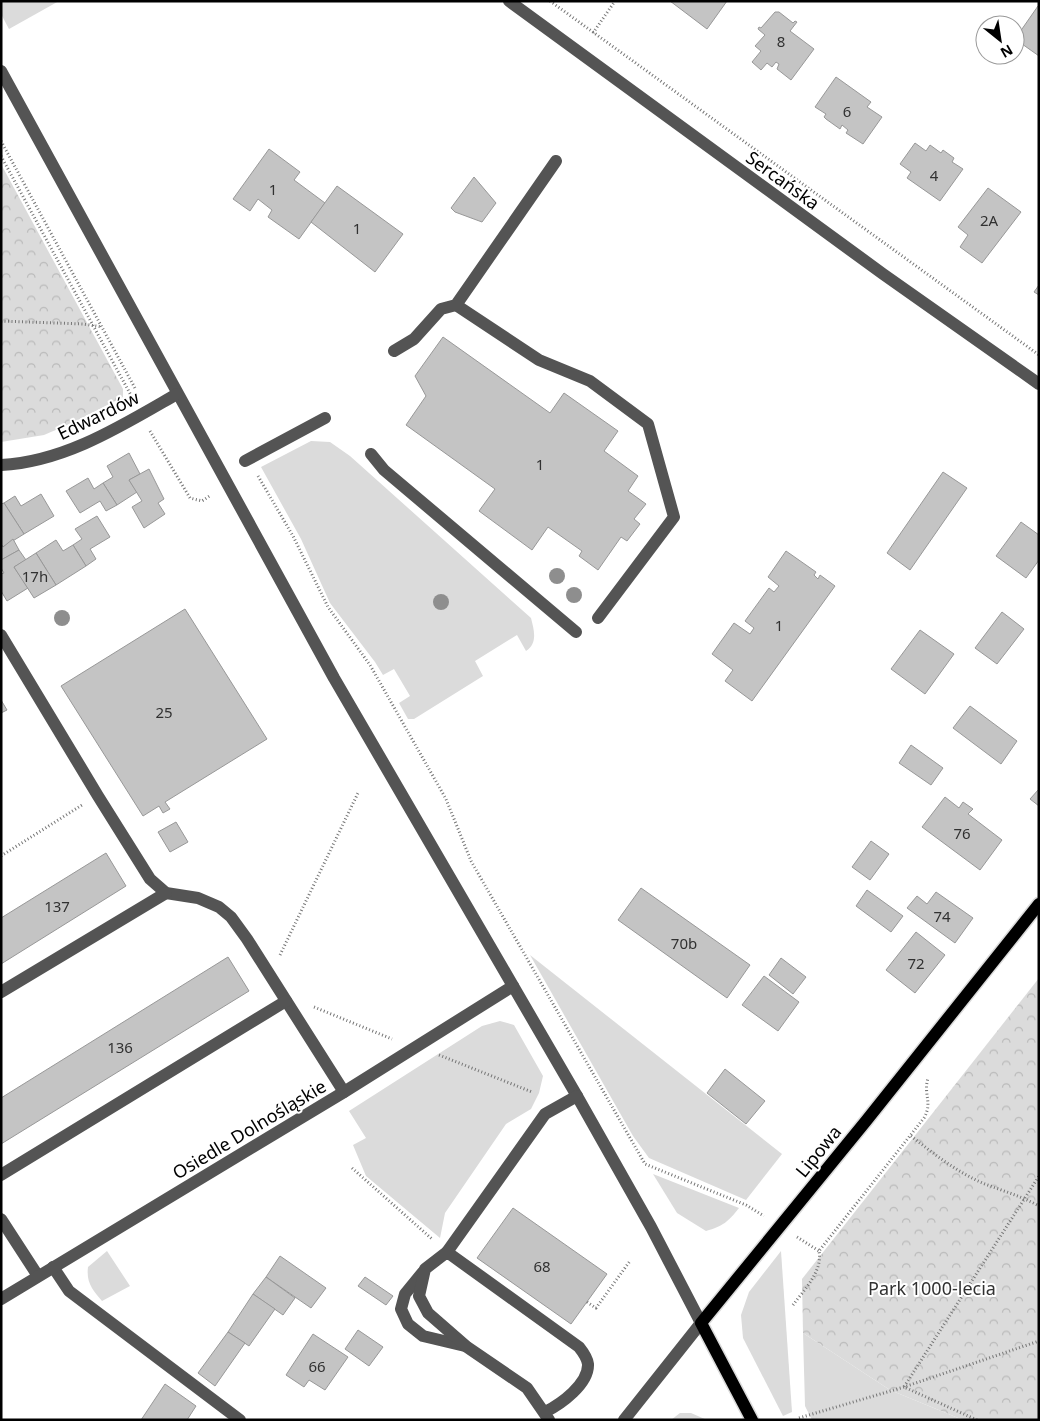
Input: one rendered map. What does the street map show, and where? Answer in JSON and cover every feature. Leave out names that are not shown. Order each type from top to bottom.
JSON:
[{"type":"main road","name":"Lipowa","points":[[701,1323],[866,1121],[1039,904]]},
{"type":"main road","points":[[701,1323],[752,1420]]},
{"type":"street","name":"Sercańska","points":[[509,1],[883,274],[1039,384]]},
{"type":"street","points":[[1,71],[177,394],[377,754],[577,1096],[701,1323]]},
{"type":"street","points":[[394,351],[414,339],[441,309],[456,305],[556,161]]},
{"type":"street","points":[[456,305],[539,360],[590,381],[648,424],[674,517],[598,618]]},
{"type":"street","name":"Edwardów","points":[[1,465],[18,464],[70,450],[111,431],[177,394]]},
{"type":"street","points":[[246,461],[324,418]]},
{"type":"street","points":[[371,454],[384,470],[576,632]]},
{"type":"street","points":[[1,635],[150,879],[166,893],[198,898],[219,907],[231,917],[247,939],[344,1092]]},
{"type":"street","points":[[1,992],[166,893]]},
{"type":"street","name":"Osiedle Dolnośląskie","points":[[1,1299],[344,1092],[513,986]]},
{"type":"street","points":[[1,1175],[286,1001]]},
{"type":"street","points":[[468,1347],[423,1336],[408,1324],[401,1309],[406,1294],[425,1269],[447,1252],[545,1114],[577,1096]]},
{"type":"street","points":[[1,1220],[38,1276]]},
{"type":"street","points":[[425,1269],[419,1296],[428,1313],[468,1347],[527,1388],[547,1416],[584,1379],[588,1365],[585,1356],[579,1347],[447,1252]]},
{"type":"street","points":[[53,1267],[69,1290],[240,1420]]},
{"type":"street","name":"Lipowa","points":[[624,1420],[701,1323]]},
{"type":"path","points":[[550,1],[1039,355]]},
{"type":"path","points":[[593,33],[615,1]]},
{"type":"path","points":[[1,141],[136,390]]},
{"type":"path","points":[[1,156],[132,398]]},
{"type":"path","points":[[1,321],[103,327]]},
{"type":"path","points":[[148,426],[190,498],[202,501]]},
{"type":"path","points":[[254,476],[259,476],[293,536],[328,607],[375,673],[446,799],[471,862],[645,1164],[746,1205]]},
{"type":"path","points":[[270,976],[358,793]]},
{"type":"path","points":[[1,856],[98,796]]},
{"type":"path","points":[[286,1001],[302,1002],[397,1041]]},
{"type":"path","points":[[434,1053],[532,1092]]},
{"type":"path","points":[[819,1252],[928,1112],[929,1104],[925,1088],[928,1077]]},
{"type":"path","points":[[910,1136],[938,1157],[984,1184],[1024,1197],[1039,1206]]},
{"type":"path","points":[[352,1168],[447,1252]]},
{"type":"path","points":[[904,1387],[1039,1176]]},
{"type":"path","points":[[793,1305],[815,1275],[821,1260],[819,1252],[807,1243]]},
{"type":"path","points":[[587,1302],[596,1308],[630,1261]]},
{"type":"path","points":[[799,1418],[904,1387],[1039,1341]]},
{"type":"path","points":[[904,1387],[978,1420]]},
{"type":"green space","points":[[1,1],[59,1],[9,29],[1,14]]},
{"type":"green space","points":[[1,164],[123,389],[123,397],[44,435],[1,442]]},
{"type":"green space","points":[[311,441],[330,442],[350,456],[531,618],[534,640],[530,648],[526,651],[517,635],[475,661],[483,676],[414,719],[408,719],[399,703],[410,696],[394,669],[383,675],[330,603],[301,539],[261,467]]},
{"type":"green space","points":[[530,955],[782,1154],[746,1200],[649,1158],[633,1136]]},
{"type":"green space","name":"Park 1000-lecia","points":[[1039,978],[1039,1420],[963,1420],[890,1390],[803,1333],[802,1279]]},
{"type":"green space","points":[[500,1021],[514,1025],[543,1076],[539,1093],[531,1109],[506,1124],[445,1213],[440,1238],[366,1176],[353,1145],[366,1138],[349,1111],[482,1026]]},
{"type":"green space","points":[[653,1174],[739,1208],[725,1223],[706,1231],[677,1213]]},
{"type":"green space","points":[[107,1251],[130,1286],[102,1301],[89,1282],[88,1267]]},
{"type":"green space","points":[[781,1251],[792,1412],[783,1416],[743,1338],[741,1315],[749,1292]]},
{"type":"green space","points":[[803,1333],[890,1390],[963,1420],[812,1420],[805,1406]]},
{"type":"green space","points":[[680,1413],[691,1413],[707,1420],[671,1420]]},
{"type":"building","points":[[670,1],[727,1],[707,29]]},
{"type":"building","points":[[1038,6],[1039,56],[1025,46],[1025,25]]},
{"type":"building","points":[[775,12],[779,12],[793,23],[797,22],[790,31],[814,49],[791,80],[777,69],[779,64],[776,62],[772,67],[767,63],[761,70],[752,62],[761,51],[755,46],[765,35],[758,29]]},
{"type":"building","points":[[836,77],[871,102],[867,107],[882,117],[863,144],[846,133],[848,130],[842,125],[840,129],[826,119],[824,117],[826,114],[815,107]]},
{"type":"building","points":[[915,143],[926,151],[930,145],[941,153],[943,150],[954,158],[952,162],[963,169],[940,201],[907,178],[911,172],[900,164]]},
{"type":"building","points":[[269,149],[300,172],[294,180],[325,203],[299,239],[268,217],[272,210],[258,199],[250,211],[233,199]]},
{"type":"building","points":[[474,177],[496,203],[482,222],[455,212],[451,208]]},
{"type":"building","points":[[337,186],[403,234],[375,272],[311,222]]},
{"type":"building","points":[[988,188],[1021,212],[982,263],[960,247],[968,235],[958,227]]},
{"type":"building","points":[[1039,285],[1039,295],[1034,292]]},
{"type":"building","points":[[443,337],[550,413],[564,393],[618,431],[604,451],[638,476],[628,491],[646,504],[634,519],[640,524],[627,541],[621,537],[598,570],[579,556],[582,551],[548,527],[532,550],[479,511],[495,489],[406,425],[426,396],[415,376]]},
{"type":"building","points":[[129,453],[140,474],[129,480],[137,492],[117,505],[103,483],[113,477],[107,466]]},
{"type":"building","points":[[149,469],[164,499],[158,503],[165,514],[144,528],[132,507],[142,501],[129,480]]},
{"type":"building","points":[[943,472],[967,488],[910,570],[887,553]]},
{"type":"building","points":[[88,478],[94,489],[103,483],[117,505],[106,511],[100,501],[80,513],[66,491]]},
{"type":"building","points":[[41,494],[54,516],[24,534],[4,503],[15,496],[21,506]]},
{"type":"building","points":[[4,503],[24,534],[3,547],[1,544],[1,504]]},
{"type":"building","points":[[97,516],[110,537],[90,549],[96,559],[86,566],[73,545],[82,539],[75,529]]},
{"type":"building","points":[[1021,522],[1039,535],[1039,560],[1026,578],[996,556]]},
{"type":"building","points":[[13,539],[19,550],[1,560],[1,544],[3,547]]},
{"type":"building","points":[[56,540],[63,551],[73,545],[86,566],[56,585],[36,553]]},
{"type":"building","points":[[19,550],[26,560],[14,567],[28,588],[7,601],[1,591],[1,574],[4,573],[1,568],[1,560]]},
{"type":"building","points":[[786,551],[816,572],[814,575],[818,579],[820,575],[835,586],[752,701],[725,681],[733,670],[712,654],[734,623],[750,634],[754,628],[745,621],[769,588],[774,592],[779,586],[768,577]]},
{"type":"building","points":[[36,553],[56,585],[34,598],[14,567]]},
{"type":"building","points":[[185,609],[267,739],[165,802],[170,809],[163,813],[159,806],[143,816],[61,686]]},
{"type":"building","points":[[1002,612],[1024,629],[997,664],[975,648]]},
{"type":"building","points":[[920,630],[954,654],[925,694],[891,669]]},
{"type":"building","points":[[1,700],[7,710],[1,713]]},
{"type":"building","points":[[970,706],[1017,741],[1001,764],[953,728]]},
{"type":"building","points":[[911,745],[943,768],[931,785],[899,763]]},
{"type":"building","points":[[1039,789],[1039,806],[1030,799]]},
{"type":"building","points":[[945,797],[959,808],[963,802],[973,809],[968,814],[1002,840],[980,870],[922,827]]},
{"type":"building","points":[[176,822],[188,842],[170,852],[158,832]]},
{"type":"building","points":[[871,841],[889,854],[870,880],[852,867]]},
{"type":"building","points":[[106,853],[126,886],[1,964],[1,918]]},
{"type":"building","points":[[641,888],[750,965],[727,998],[618,920]]},
{"type":"building","points":[[867,890],[903,916],[891,932],[856,906]]},
{"type":"building","points":[[936,892],[973,918],[955,943],[907,908],[917,896],[927,904]]},
{"type":"building","points":[[916,932],[945,955],[915,993],[886,970]]},
{"type":"building","points":[[228,957],[249,991],[1,1144],[1,1098]]},
{"type":"building","points":[[781,958],[806,977],[793,994],[769,975]]},
{"type":"building","points":[[764,976],[799,1002],[778,1031],[742,1005]]},
{"type":"building","points":[[725,1069],[765,1101],[746,1124],[707,1093]]},
{"type":"building","points":[[513,1208],[607,1274],[571,1324],[477,1258]]},
{"type":"building","points":[[280,1256],[326,1288],[311,1308],[266,1277]]},
{"type":"building","points":[[266,1277],[295,1298],[283,1315],[253,1294]]},
{"type":"building","points":[[365,1277],[393,1296],[386,1305],[358,1286]]},
{"type":"building","points":[[253,1294],[275,1309],[249,1346],[228,1332]]},
{"type":"building","points":[[358,1330],[383,1347],[369,1366],[345,1349]]},
{"type":"building","points":[[228,1332],[245,1343],[215,1386],[198,1373]]},
{"type":"building","points":[[313,1334],[348,1357],[325,1390],[309,1380],[304,1387],[286,1375]]},
{"type":"building","points":[[165,1384],[196,1406],[187,1420],[141,1420]]}]
